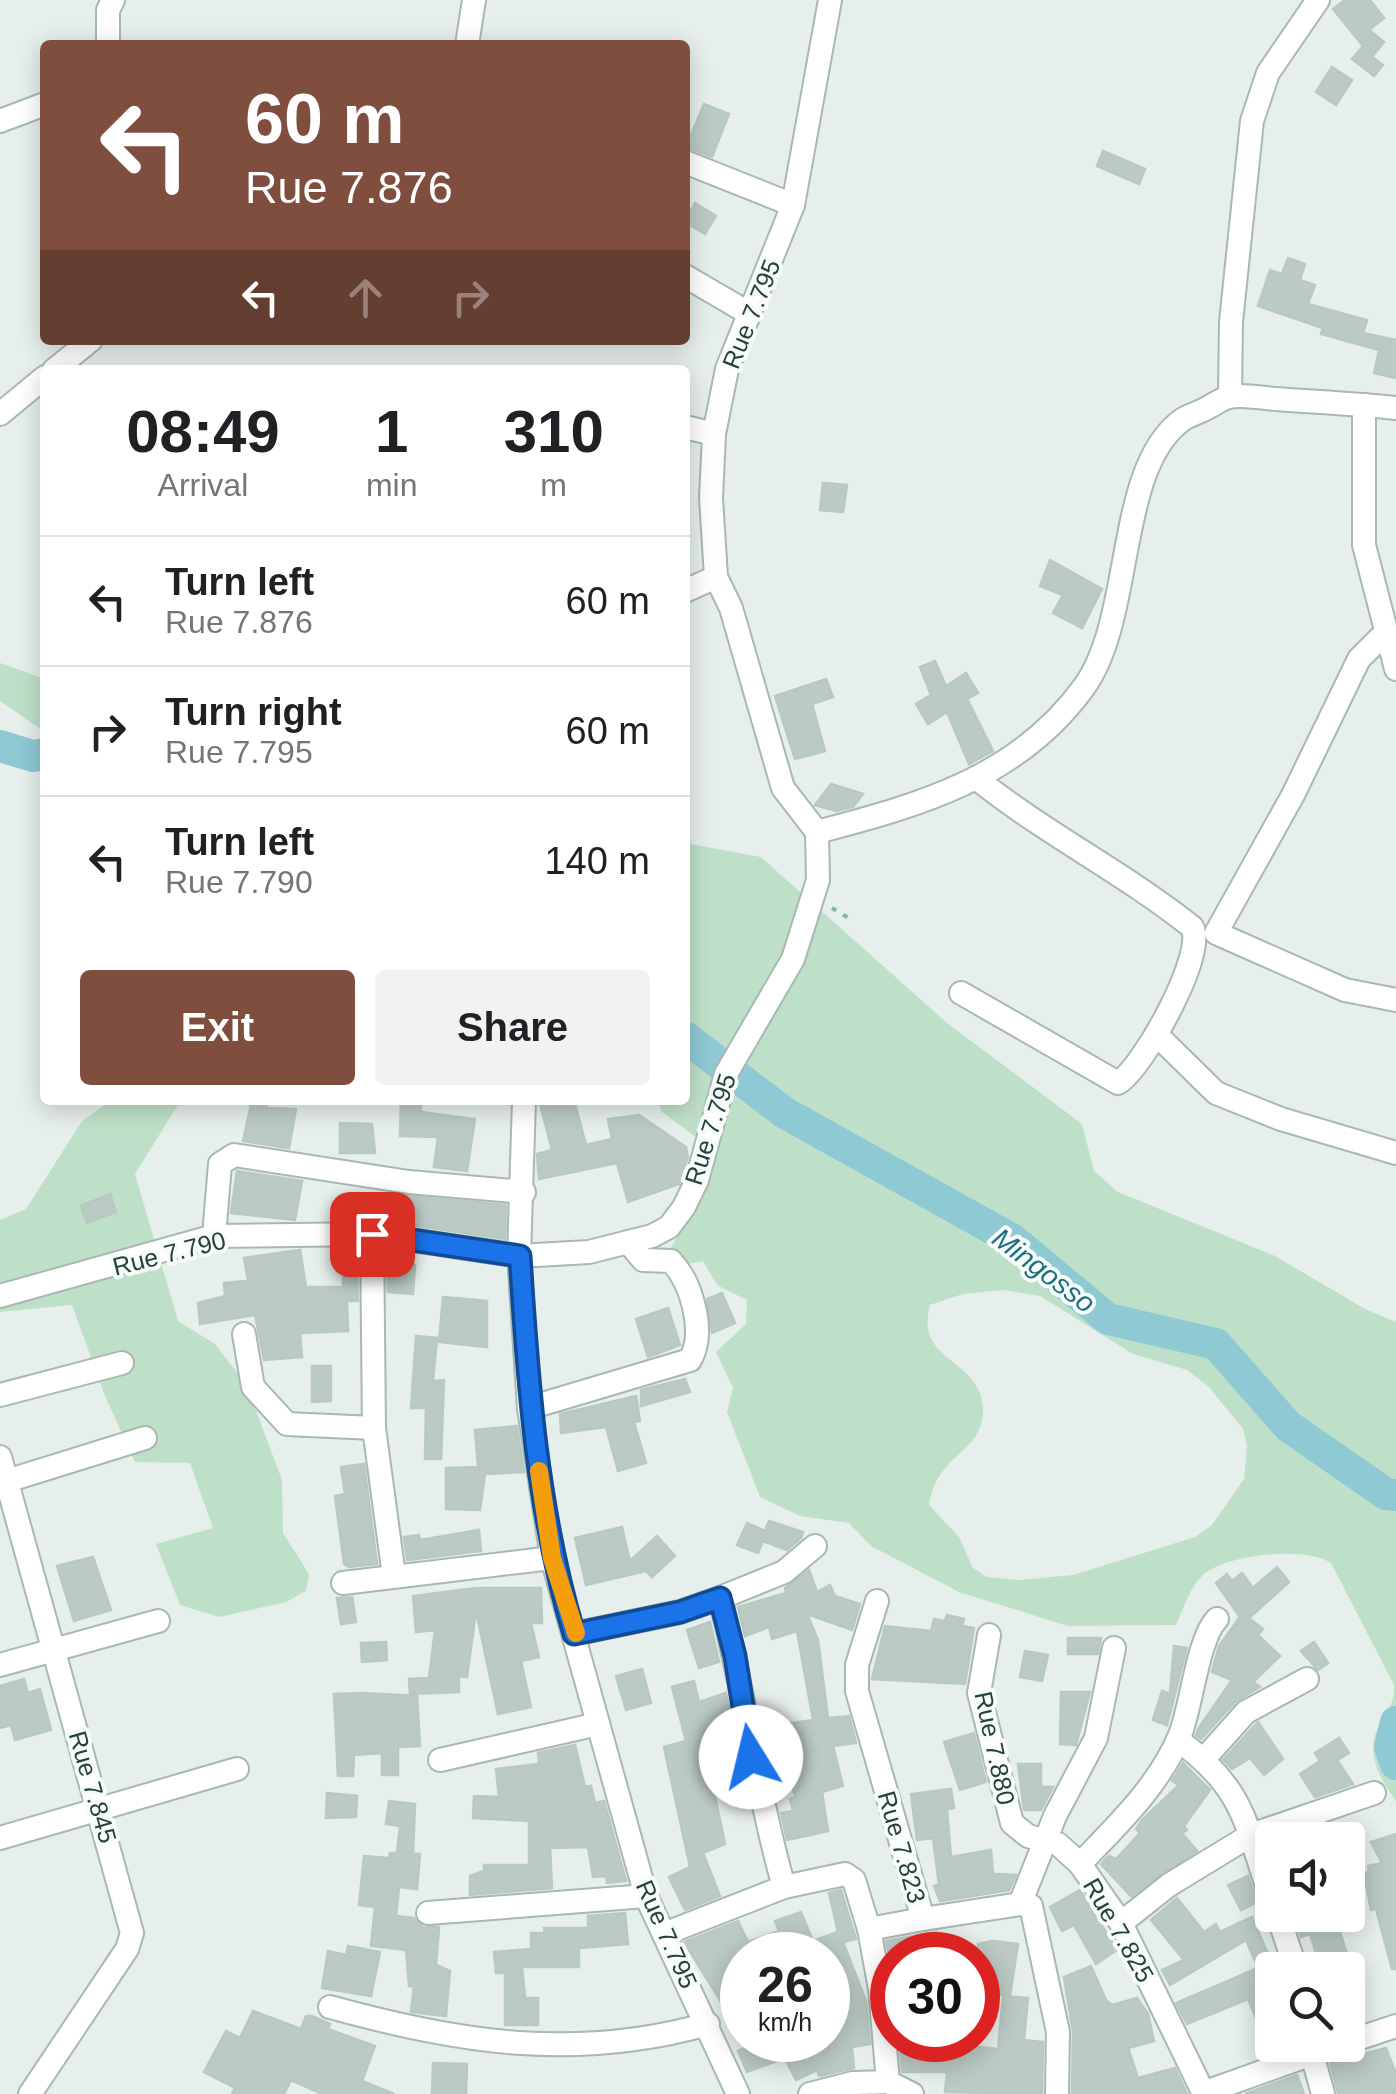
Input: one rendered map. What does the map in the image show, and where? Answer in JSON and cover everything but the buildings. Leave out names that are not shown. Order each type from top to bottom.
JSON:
[{"type":"street","points":[[108,40],[108,10],[113,0]]},
{"type":"street","points":[[468,40],[474,0]]},
{"type":"street","name":"Rue 7.795","points":[[738,2094],[646,1896],[552,1558],[529,1408],[520,1256],[589,1252],[669,1227],[684,1207],[696,1180],[726,1074],[793,959],[814,898],[817,832],[783,788],[731,608],[716,577],[711,498],[714,434],[726,369],[793,205],[830,0]]},
{"type":"street","points":[[1230,396],[1231,322],[1252,121],[1268,73],[1318,0]]},
{"type":"street","points":[[0,121],[40,106]]},
{"type":"street","points":[[690,164],[793,205]]},
{"type":"street","points":[[690,279],[750,314]]},
{"type":"street","points":[[60,365],[84,345]]},
{"type":"street","points":[[0,414],[40,381]]},
{"type":"street","points":[[817,832],[910,809],[976,778],[1036,736],[1086,684],[1112,631],[1125,548],[1156,450],[1181,420],[1230,396],[1396,408]]},
{"type":"street","points":[[1364,405],[1364,545],[1396,668]]},
{"type":"street","points":[[690,428],[714,434]]},
{"type":"street","points":[[690,589],[716,577]]},
{"type":"street","points":[[1385,633],[1359,659],[1293,796],[1216,932],[1345,990],[1396,1000]]},
{"type":"street","points":[[961,993],[1118,1082],[1157,1035],[1196,947],[1192,926],[1140,886],[1015,810],[976,778]]},
{"type":"street","points":[[1157,1035],[1216,1093],[1281,1119],[1396,1153]]},
{"type":"street","points":[[520,1256],[524,1105]]},
{"type":"street","points":[[214,1236],[220,1164],[234,1155],[408,1182],[524,1192]]},
{"type":"street","points":[[372,1234],[374,1428],[394,1576]]},
{"type":"street","name":"Rue 7.790","points":[[0,1296],[214,1236],[372,1234],[520,1256]]},
{"type":"street","points":[[529,1408],[690,1360],[695,1352],[695,1320],[687,1284],[672,1262],[643,1260],[628,1242]]},
{"type":"street","points":[[244,1334],[254,1387],[288,1424],[374,1428]]},
{"type":"street","points":[[0,1396],[122,1363]]},
{"type":"street","points":[[4,1482],[145,1438]]},
{"type":"street","name":"Rue 7.845","points":[[0,1457],[132,1933],[127,1949],[30,2094]]},
{"type":"street","points":[[574,1634],[680,1612],[720,1598],[784,1572],[815,1546]]},
{"type":"street","points":[[343,1582],[552,1558]]},
{"type":"street","points":[[720,1598],[735,1656],[760,1802],[784,1888]]},
{"type":"street","name":"Rue 7.823","points":[[877,1601],[857,1664],[857,1691],[923,1920],[1020,1904]]},
{"type":"street","name":"Rue 7.825","points":[[1203,2093],[1121,1923],[1080,1864],[1138,1803],[1178,1740],[1193,1699],[1204,1634],[1217,1619]]},
{"type":"street","points":[[0,1665],[158,1622]]},
{"type":"street","name":"Rue 7.880","points":[[990,1635],[979,1692],[999,1776],[1017,1830],[1058,1844],[1080,1864]]},
{"type":"street","points":[[1057,2094],[1059,2044],[1049,1976],[1035,1914],[1031,1906],[1020,1904],[1044,1842],[1096,1738],[1114,1648]]},
{"type":"street","points":[[1204,1759],[1246,1712],[1307,1679]]},
{"type":"street","points":[[440,1760],[598,1724]]},
{"type":"street","points":[[1178,1740],[1204,1759],[1248,1818],[1255,1847]]},
{"type":"street","points":[[0,1838],[237,1769]]},
{"type":"street","points":[[1121,1923],[1169,1885],[1251,1835],[1374,1793]]},
{"type":"street","points":[[664,1934],[784,1888],[844,1874],[854,1880],[880,1989],[888,2082]]},
{"type":"street","points":[[428,1913],[646,1896]]},
{"type":"street","points":[[869,1930],[923,1920]]},
{"type":"street","points":[[330,2008],[421,2032],[538,2047],[606,2043],[708,2024]]},
{"type":"street","points":[[1365,2036],[1396,2026]]},
{"type":"street","points":[[1203,2093],[1287,2062]]},
{"type":"street","points":[[1322,2062],[1323,2094]]},
{"type":"street","points":[[810,2094],[853,2083],[888,2082],[912,2094]]},
{"type":"path","points":[[814,898],[852,920]]},
{"type":"green space","points":[[0,663],[40,677],[40,729],[0,701]]},
{"type":"green space","points":[[690,844],[761,857],[947,1023],[1082,1124],[1094,1171],[1118,1192],[1275,1256],[1365,1309],[1396,1322],[1396,1801],[1380,1776],[1373,1747],[1394,1685],[1331,1563],[1285,1554],[1228,1562],[1202,1576],[1190,1592],[1176,1625],[1068,1626],[959,1592],[871,1546],[849,1523],[800,1516],[760,1497],[727,1412],[733,1388],[716,1352],[746,1324],[747,1300],[717,1285],[703,1261],[677,1266],[668,1253],[700,1196],[708,1146],[662,1112],[659,1105],[690,1105]],"holes":[[[1003,1290],[1040,1296],[1133,1354],[1187,1370],[1209,1387],[1243,1429],[1247,1445],[1244,1479],[1212,1525],[1195,1537],[1073,1575],[1019,1580],[987,1577],[973,1568],[959,1537],[929,1505],[941,1473],[976,1435],[983,1408],[972,1379],[931,1339],[930,1305],[963,1294]]]},
{"type":"green space","points":[[105,1105],[178,1105],[135,1174],[178,1321],[215,1344],[246,1384],[282,1480],[283,1533],[309,1574],[306,1591],[286,1602],[219,1617],[180,1605],[156,1544],[213,1528],[190,1463],[135,1462],[105,1396],[72,1305],[0,1312],[0,1220],[26,1209],[82,1121]]},
{"type":"waterway","name":"Mingosso","points":[[0,746],[40,755]]},
{"type":"waterway","name":"Mingosso","points":[[690,1041],[785,1113],[1013,1240],[1108,1319],[1216,1344],[1288,1426],[1386,1494],[1396,1495]]},
{"type":"waterway","name":"Mingosso","points":[[1396,1722],[1390,1747],[1396,1764]]},
{"type":"slow traffic","points":[[539,1471],[552,1558],[576,1633]]},
{"type":"route","points":[[372,1234],[520,1256],[529,1408],[552,1558],[574,1634],[680,1612],[720,1598],[735,1656],[751,1757]]}]
